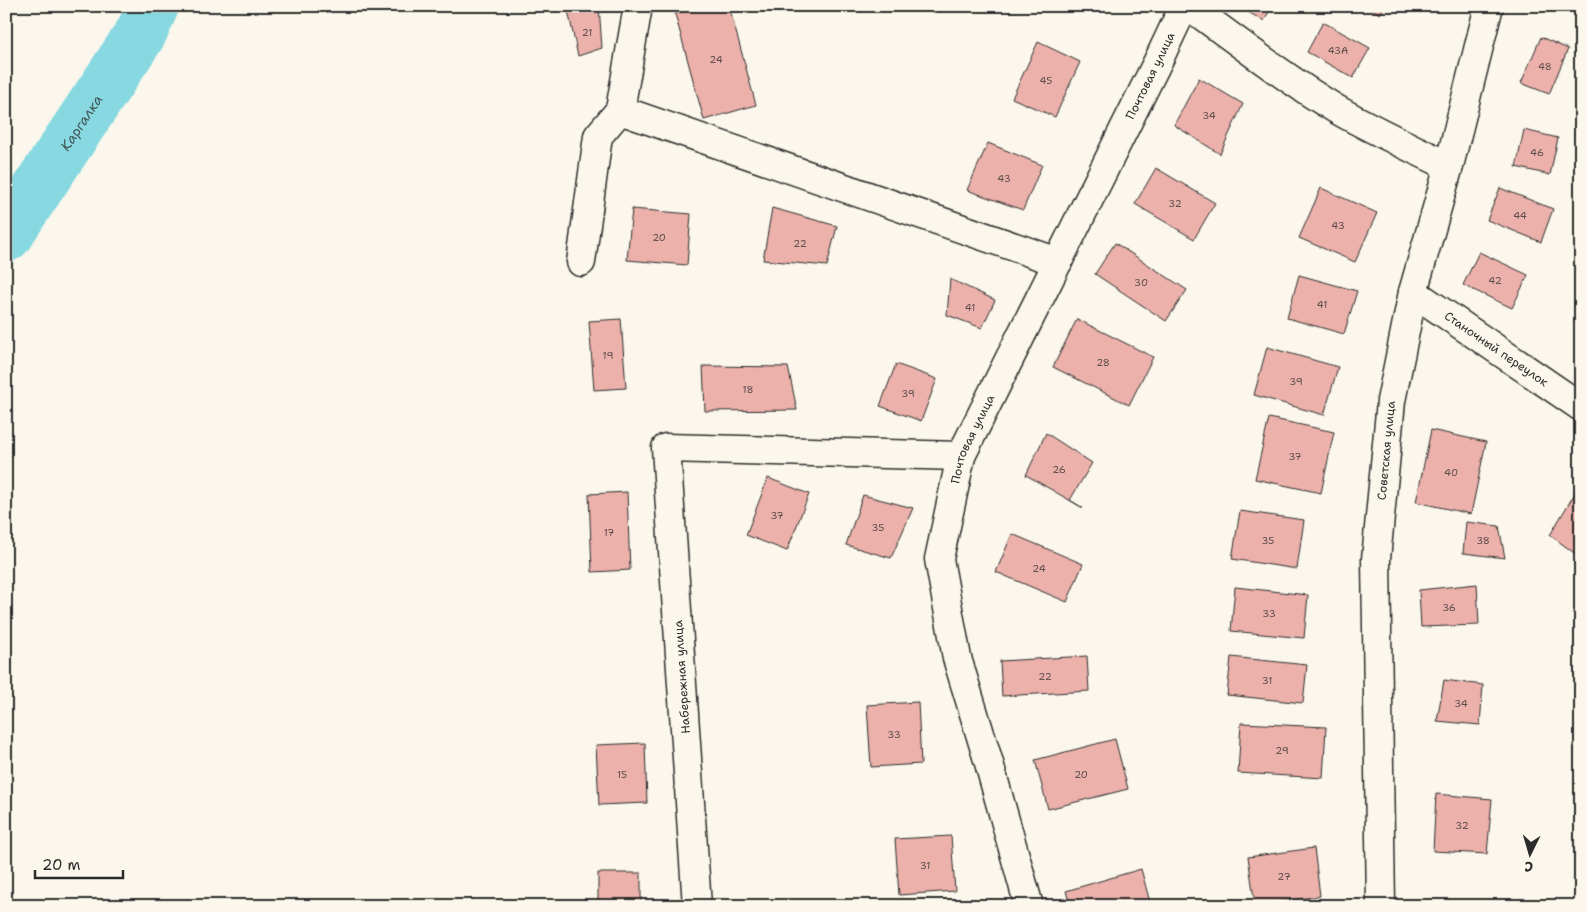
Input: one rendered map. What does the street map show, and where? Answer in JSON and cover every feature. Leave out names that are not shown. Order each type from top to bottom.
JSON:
[{"type":"street","points":[[581,262],[598,136],[620,110],[638,6]]},
{"type":"street","name":"Почтовая улица","points":[[1029,906],[957,658],[939,559],[960,456],[1184,6]]},
{"type":"street","points":[[1189,6],[1273,67],[1336,108],[1392,140],[1449,166]]},
{"type":"street","name":"Советская улица","points":[[1381,906],[1376,559],[1391,401],[1413,292],[1449,166],[1489,6]]},
{"type":"street","points":[[620,110],[1058,262]]},
{"type":"street","name":"Станочный переулок","points":[[1413,292],[1581,407]]},
{"type":"street","name":"Набережная улица","points":[[696,906],[666,448],[960,456]]},
{"type":"building","points":[[567,6],[599,6],[602,48],[578,56]]},
{"type":"building","points":[[703,6],[729,6],[756,105],[704,120],[675,14]]},
{"type":"building","points":[[1237,6],[1272,6],[1264,21]]},
{"type":"building","points":[[1365,6],[1385,6],[1380,14]]},
{"type":"building","points":[[1323,22],[1370,48],[1353,78],[1307,52]]},
{"type":"building","points":[[1541,37],[1568,49],[1549,94],[1521,83]]},
{"type":"building","points":[[1038,42],[1080,62],[1055,117],[1012,98]]},
{"type":"building","points":[[1199,78],[1243,104],[1220,154],[1174,125]]},
{"type":"building","points":[[1524,130],[1558,138],[1550,175],[1516,167]]},
{"type":"building","points":[[988,143],[1042,165],[1023,210],[967,190]]},
{"type":"building","points":[[1156,168],[1215,203],[1194,239],[1135,204]]},
{"type":"building","points":[[1321,188],[1377,213],[1355,262],[1299,238]]},
{"type":"building","points":[[1500,188],[1553,209],[1541,242],[1487,220]]},
{"type":"building","points":[[772,208],[837,226],[827,266],[763,260]]},
{"type":"building","points":[[632,209],[691,214],[687,265],[627,260]]},
{"type":"building","points":[[1115,243],[1187,290],[1166,321],[1095,274]]},
{"type":"building","points":[[1479,252],[1528,275],[1512,308],[1463,285]]},
{"type":"building","points":[[1299,275],[1357,291],[1344,334],[1287,318]]},
{"type":"building","points":[[950,279],[995,300],[982,328],[947,315]]},
{"type":"building","points":[[621,319],[626,388],[594,390],[589,321]]},
{"type":"building","points":[[1077,319],[1153,357],[1129,405],[1053,367]]},
{"type":"building","points":[[1267,347],[1338,367],[1324,415],[1254,395]]},
{"type":"building","points":[[896,364],[937,379],[921,421],[880,406]]},
{"type":"building","points":[[703,366],[788,367],[797,410],[705,411]]},
{"type":"building","points":[[1269,418],[1334,432],[1321,493],[1255,479]]},
{"type":"building","points":[[1431,430],[1486,442],[1471,514],[1416,502]]},
{"type":"building","points":[[1046,433],[1092,463],[1070,500],[1083,508],[1026,475]]},
{"type":"building","points":[[768,478],[809,494],[787,551],[746,535]]},
{"type":"building","points":[[1581,483],[1581,558],[1550,535]]},
{"type":"building","points":[[627,492],[630,570],[592,572],[589,494]]},
{"type":"building","points":[[863,495],[913,508],[891,558],[846,545]]},
{"type":"building","points":[[1240,511],[1304,520],[1297,569],[1232,559]]},
{"type":"building","points":[[1466,522],[1499,526],[1505,558],[1463,553]]},
{"type":"building","points":[[1012,534],[1083,564],[1067,602],[996,572]]},
{"type":"building","points":[[1477,584],[1479,625],[1421,627],[1419,590]]},
{"type":"building","points":[[1235,587],[1308,595],[1304,638],[1231,631]]},
{"type":"building","points":[[1087,656],[1089,691],[1002,696],[1000,661]]},
{"type":"building","points":[[1231,657],[1307,665],[1303,703],[1227,695]]},
{"type":"building","points":[[1444,680],[1483,685],[1480,725],[1437,721]]},
{"type":"building","points":[[918,702],[921,764],[871,767],[867,705]]},
{"type":"building","points":[[1241,723],[1326,727],[1323,778],[1238,773]]},
{"type":"building","points":[[1115,739],[1128,789],[1048,809],[1035,760]]},
{"type":"building","points":[[645,743],[647,803],[599,805],[596,745]]},
{"type":"building","points":[[1436,794],[1492,799],[1487,854],[1433,851]]},
{"type":"building","points":[[951,836],[955,891],[899,895],[895,839]]},
{"type":"building","points":[[1314,848],[1320,896],[1255,905],[1248,857]]},
{"type":"building","points":[[1141,869],[1151,906],[1070,906],[1066,891]]},
{"type":"building","points":[[598,873],[641,873],[641,906],[598,906]]},
{"type":"waterway","name":"Каргалка","points":[[6,236],[141,33],[153,6]]}]
